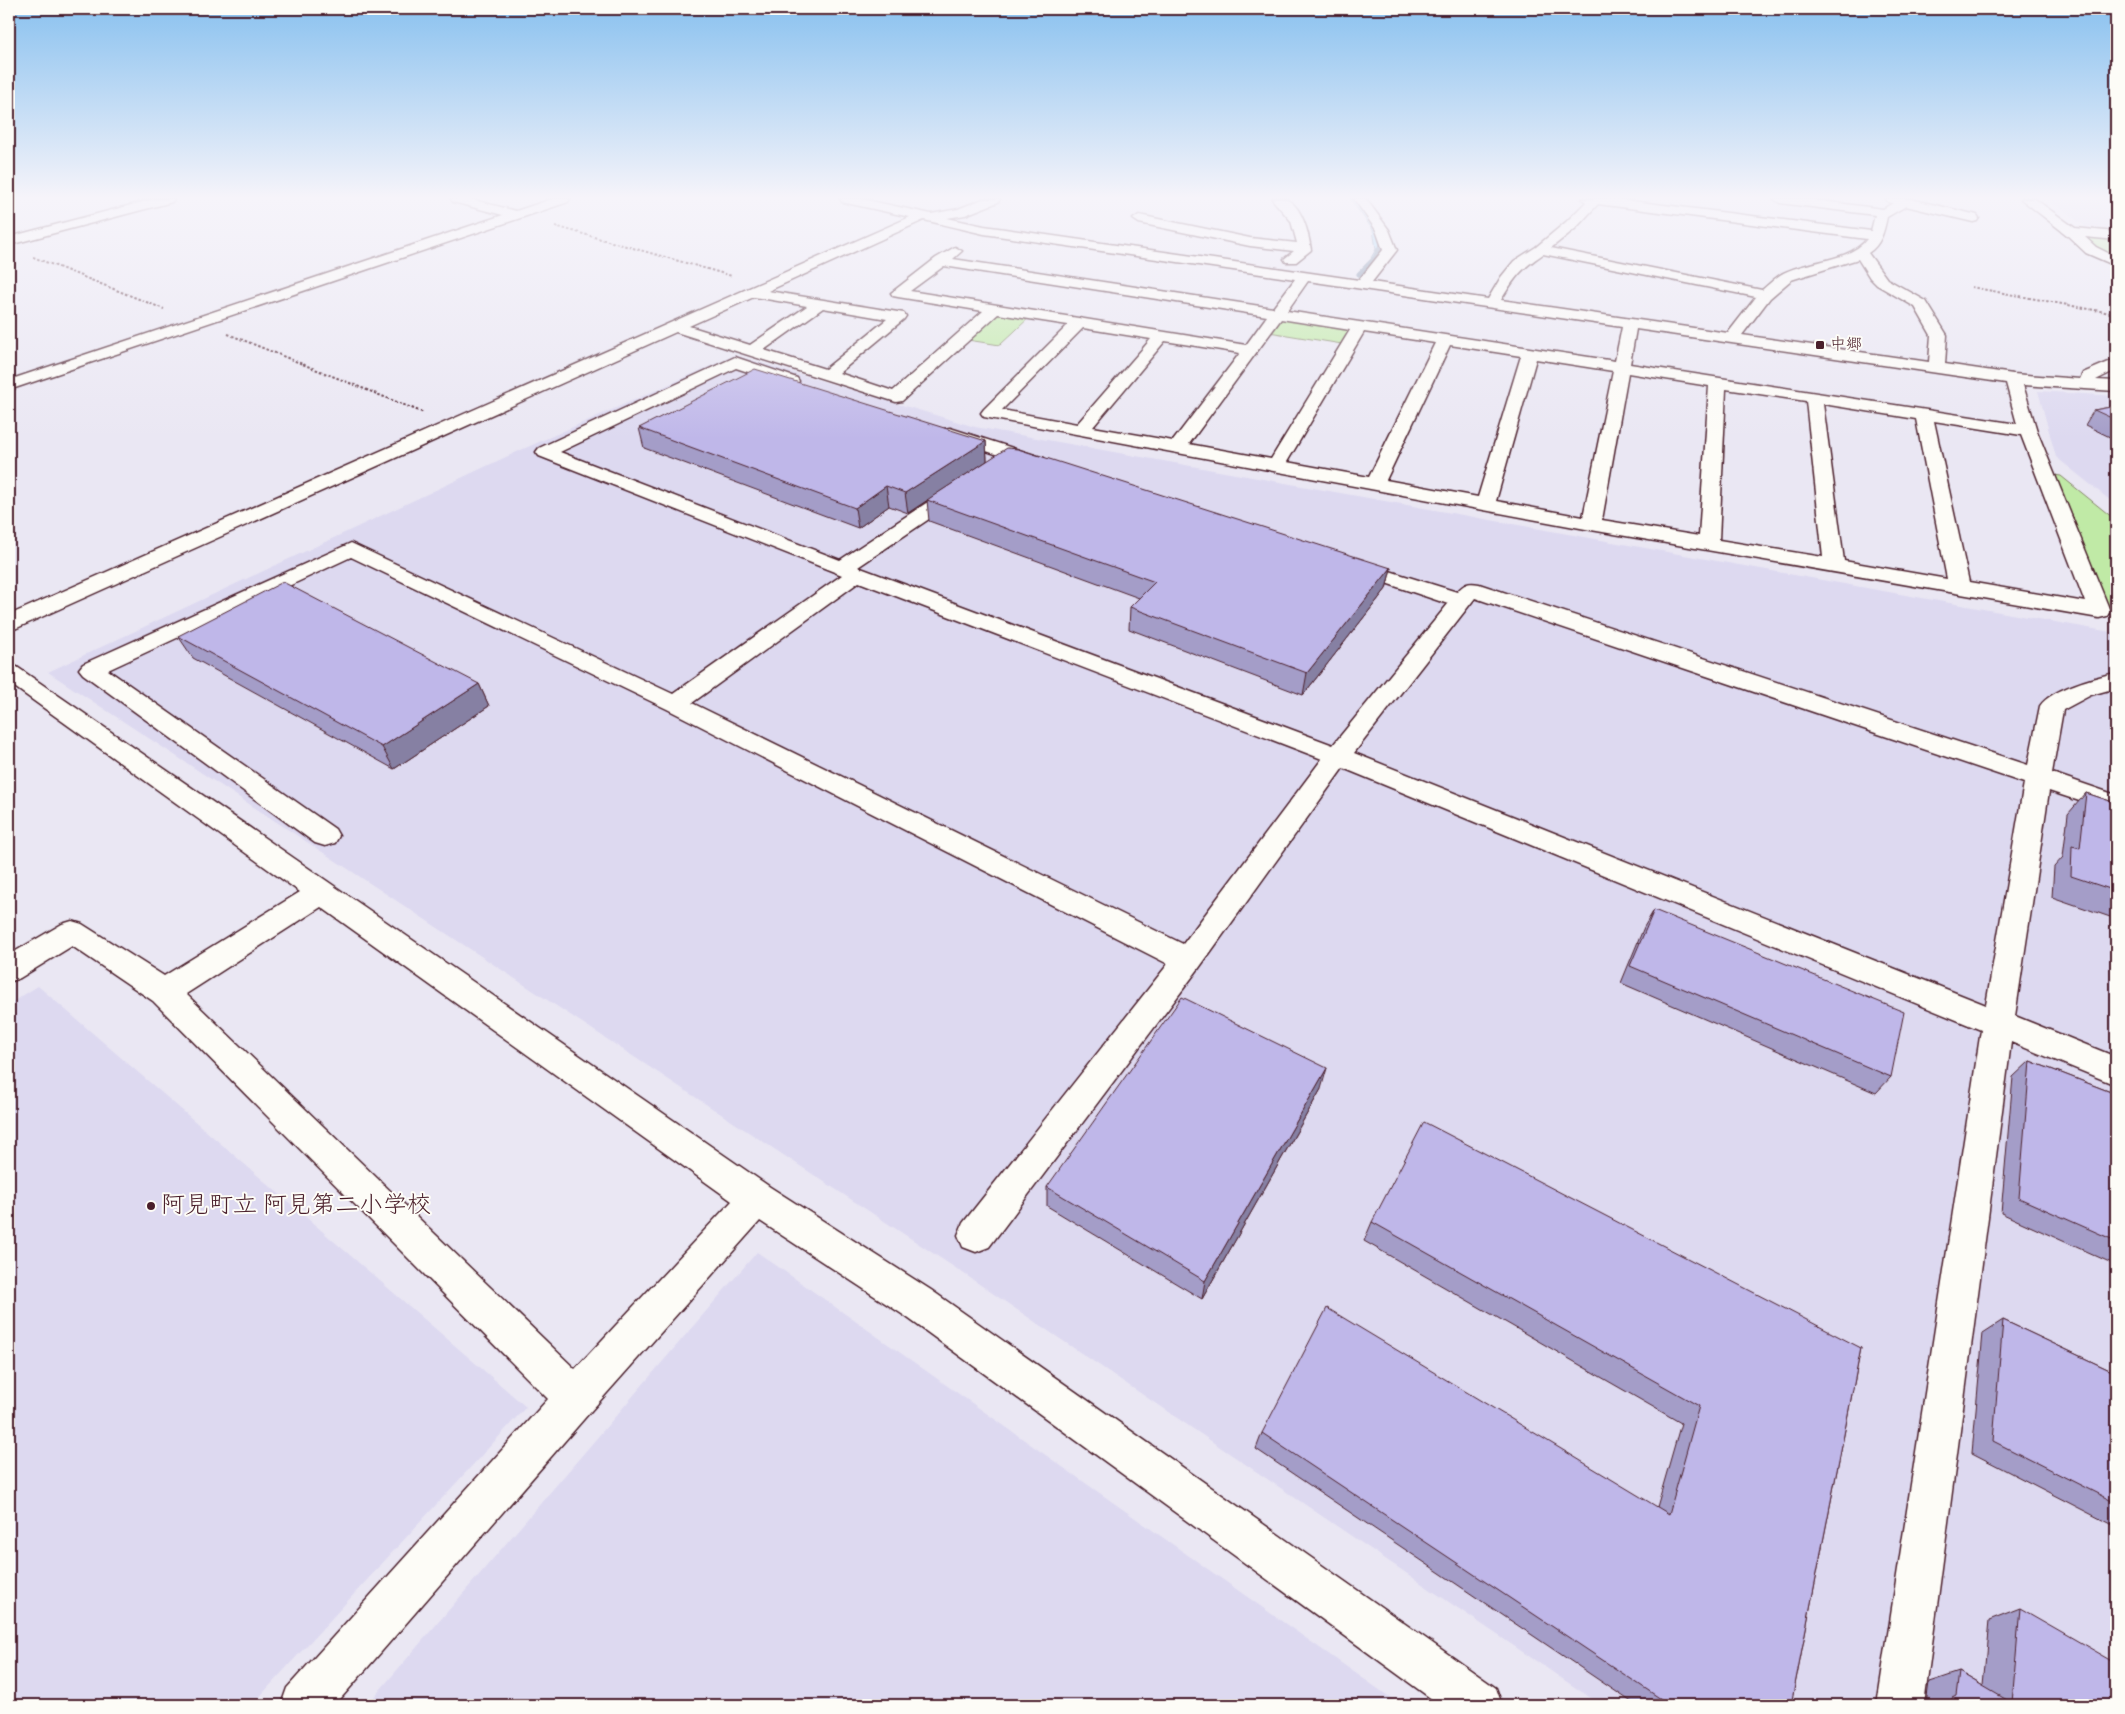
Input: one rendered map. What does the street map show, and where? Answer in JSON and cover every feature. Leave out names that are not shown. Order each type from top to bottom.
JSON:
[{"type":"street","points":[[9,385],[325,279]]},
{"type":"street","points":[[9,623],[779,279]]},
{"type":"street","points":[[917,279],[898,293],[1250,350]]},
{"type":"street","points":[[1055,279],[2028,431]]},
{"type":"street","points":[[1177,448],[1303,279]]},
{"type":"street","points":[[1327,279],[2013,379],[2116,386]]},
{"type":"street","points":[[1363,284],[1367,279]]},
{"type":"street","points":[[1492,304],[1507,279]]},
{"type":"street","points":[[1686,279],[1765,295]]},
{"type":"street","points":[[1732,338],[1765,295],[1784,279]]},
{"type":"street","points":[[1879,279],[1921,304],[1939,335],[1937,368]]},
{"type":"street","points":[[758,288],[821,303],[899,316],[827,375]]},
{"type":"street","points":[[752,351],[821,303]]},
{"type":"street","points":[[674,326],[896,397],[995,308]]},
{"type":"street","points":[[1080,322],[990,413],[1591,524],[2099,611],[2028,431],[2013,379]]},
{"type":"street","points":[[1591,524],[1630,323]]},
{"type":"street","points":[[1276,466],[1359,327]]},
{"type":"street","points":[[1081,430],[1162,335]]},
{"type":"street","points":[[1375,484],[1444,341]]},
{"type":"street","points":[[1485,505],[1530,353]]},
{"type":"street","points":[[893,414],[735,362],[545,452],[849,571],[1338,756],[2116,1071]]},
{"type":"street","points":[[2086,384],[2089,376],[2116,364]]},
{"type":"street","points":[[1709,544],[1718,382]]},
{"type":"street","points":[[1814,397],[1834,565]]},
{"type":"street","points":[[1924,414],[1959,587]]},
{"type":"street","points":[[930,426],[1050,466]]},
{"type":"street","points":[[997,465],[1013,454]]},
{"type":"street","points":[[675,704],[849,571],[972,481]]},
{"type":"street","points":[[325,836],[91,669],[351,549],[675,704],[1188,960]]},
{"type":"street","points":[[1340,562],[1462,601]]},
{"type":"street","points":[[976,1236],[1188,960],[1338,756],[1471,589],[2116,804]]},
{"type":"street","points":[[9,672],[757,1199],[918,1303],[1478,1705]]},
{"type":"street","points":[[1901,1705],[1998,1023],[2038,778],[2052,706],[2083,690],[2116,680]]},
{"type":"street","points":[[164,992],[322,892]]},
{"type":"street","points":[[9,970],[72,932],[164,992],[576,1398]]},
{"type":"street","points":[[304,1705],[576,1398],[757,1199]]},
{"type":"path","points":[[728,279],[758,288]]},
{"type":"path","points":[[1970,287],[2116,314]]},
{"type":"shaded area","points":[[735,355],[975,427],[2116,633],[2116,1705],[1601,1705],[954,1267],[48,672],[521,450]]},
{"type":"shaded area","points":[[2038,391],[2116,396],[2116,505],[2056,457]]},
{"type":"shaded area","name":"阿見町立 阿見第二小学校","points":[[38,986],[526,1407],[252,1705],[9,1705],[9,1004]]},
{"type":"shaded area","points":[[757,1252],[1401,1705],[367,1705]]},
{"type":"green space","points":[[995,308],[1033,314],[1000,345],[961,339]]},
{"type":"green space","points":[[1276,314],[1359,327],[1348,345],[1263,331]]},
{"type":"green space","points":[[2047,474],[2061,476],[2116,519],[2116,609],[2103,611]]},
{"type":"building","points":[[755,369],[986,441],[905,493],[886,486],[855,508],[639,428]]},
{"type":"building","points":[[2116,406],[2116,420],[2094,410]]},
{"type":"building","points":[[1007,448],[1018,449],[1391,568],[1307,673],[1130,607],[1155,582],[927,500]]},
{"type":"building","points":[[283,582],[479,684],[382,747],[178,636]]},
{"type":"building","points":[[2086,793],[2116,803],[2116,891],[2071,876],[2072,846],[2080,848]]},
{"type":"building","points":[[1654,910],[1904,1012],[1891,1077],[1630,966]]},
{"type":"building","points":[[1182,997],[1327,1068],[1205,1281],[1047,1187]]},
{"type":"building","points":[[2030,1061],[2116,1094],[2116,1241],[2019,1198]]},
{"type":"building","points":[[1424,1122],[1861,1348],[1791,1705],[1670,1705],[1262,1433],[1327,1308],[1669,1514],[1699,1406],[1372,1222]]},
{"type":"building","points":[[2003,1320],[2116,1373],[2116,1503],[1993,1441]]},
{"type":"building","points":[[2020,1608],[2116,1663],[2116,1705],[1951,1705],[1952,1698],[1956,1696],[1959,1672],[2012,1703]]},
{"type":"place","name":"中郷","points":[[1820,345]]},
{"type":"place","name":"阿見町立 阿見第二小学校","points":[[151,1206]]}]
